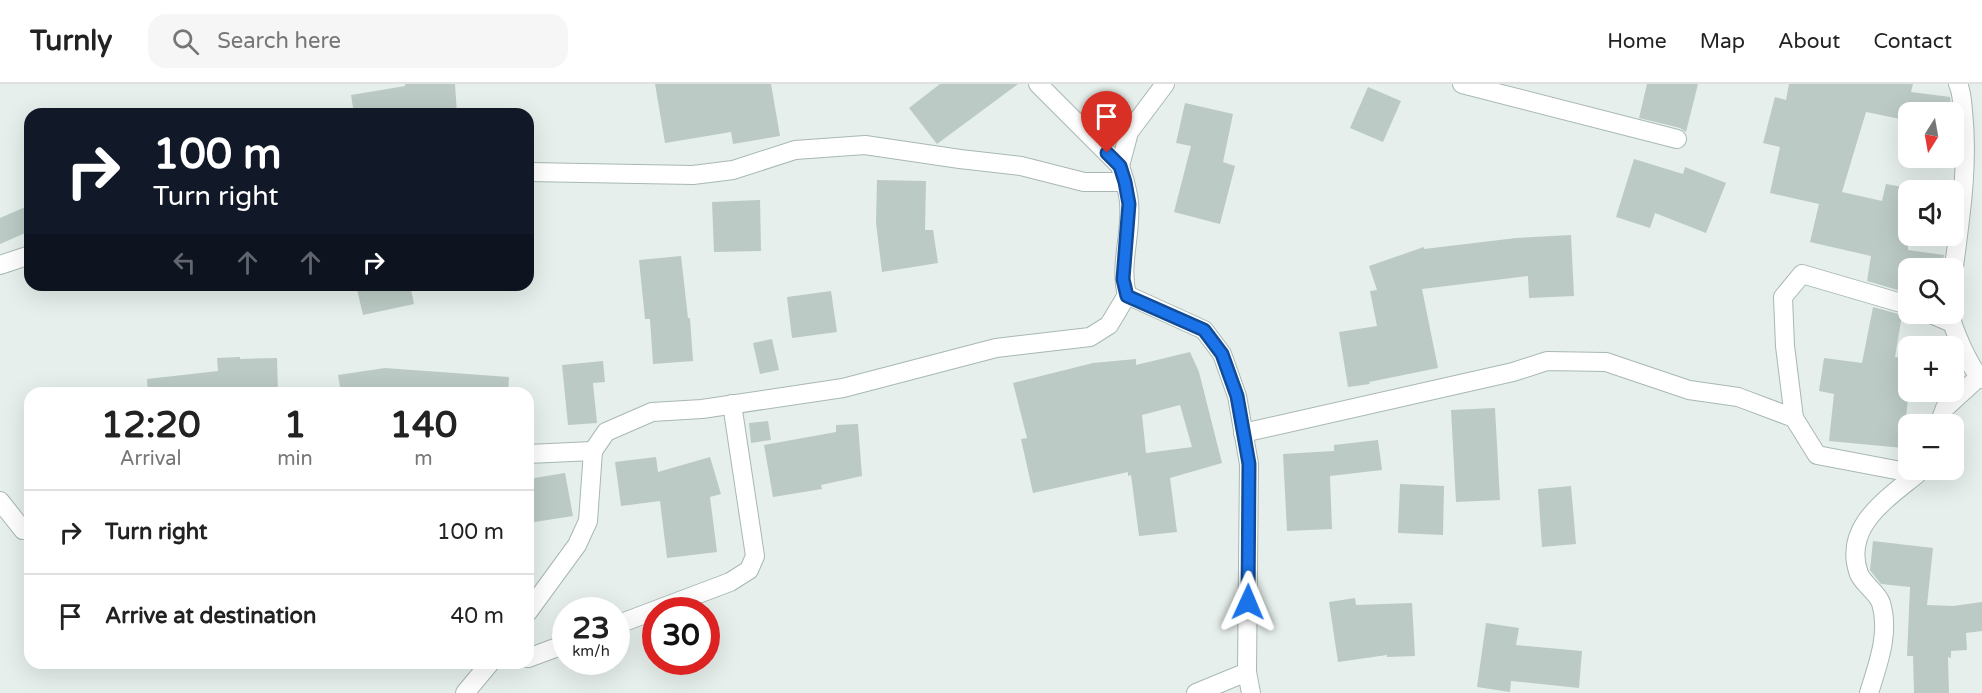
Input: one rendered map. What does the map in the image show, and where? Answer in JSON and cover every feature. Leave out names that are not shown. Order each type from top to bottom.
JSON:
[{"type":"street","points":[[1038,84],[1123,174]]},
{"type":"street","points":[[534,604],[577,546],[588,521],[593,451],[606,432],[652,412],[732,404],[843,388],[996,348],[1090,337],[1109,325],[1127,296],[1123,279],[1129,204],[1123,174],[1129,132],[1165,84]]},
{"type":"street","points":[[1462,84],[1677,139]]},
{"type":"street","points":[[1955,258],[1966,162],[1961,86]]},
{"type":"street","points":[[534,172],[693,175],[733,170],[795,150],[865,145],[1021,166],[1084,182],[1123,174]]},
{"type":"street","points":[[0,265],[24,257]]},
{"type":"street","points":[[1898,302],[1802,274],[1783,297],[1785,346],[1794,418],[1817,455],[1898,469]]},
{"type":"street","points":[[1127,296],[1204,330],[1222,354],[1237,396],[1249,464],[1247,672],[1251,693]]},
{"type":"street","points":[[1943,414],[1945,408],[1981,378],[1954,324]]},
{"type":"street","points":[[1243,433],[1513,372],[1547,361],[1606,363],[1689,390],[1737,397],[1794,418]]},
{"type":"street","points":[[630,620],[729,582],[749,570],[755,556],[732,404]]},
{"type":"street","points":[[534,454],[593,451]]},
{"type":"street","points":[[1869,693],[1880,661],[1885,627],[1880,600],[1866,586],[1859,572],[1857,543],[1863,525],[1874,510],[1909,480]]},
{"type":"street","points":[[0,501],[24,530]]},
{"type":"street","points":[[534,656],[552,649]]},
{"type":"street","points":[[465,693],[485,669]]},
{"type":"street","points":[[1196,693],[1247,672]]},
{"type":"building","points":[[405,84],[455,84],[457,108],[353,108],[351,95],[405,86]]},
{"type":"building","points":[[655,84],[771,84],[780,136],[733,144],[731,132],[665,143]]},
{"type":"building","points":[[940,84],[1018,84],[937,144],[909,108]]},
{"type":"building","points":[[1647,84],[1698,84],[1686,132],[1680,128],[1639,118]]},
{"type":"building","points":[[1789,84],[1913,84],[1911,92],[1950,97],[1951,102],[1898,102],[1898,119],[1866,112],[1842,192],[1882,201],[1886,184],[1898,186],[1898,246],[1908,246],[1908,250],[1944,255],[1944,258],[1898,258],[1898,290],[1867,281],[1871,256],[1810,242],[1819,204],[1770,193],[1780,147],[1763,143],[1775,97],[1786,100]]},
{"type":"building","points":[[1368,87],[1401,101],[1383,142],[1350,128]]},
{"type":"building","points":[[1185,103],[1233,114],[1223,162],[1235,166],[1220,224],[1174,212],[1191,146],[1176,143]]},
{"type":"building","points":[[1634,159],[1683,174],[1685,167],[1726,183],[1706,233],[1655,213],[1650,228],[1616,217]]},
{"type":"building","points":[[877,180],[926,181],[925,230],[933,230],[938,263],[882,272],[876,223]]},
{"type":"building","points":[[760,200],[761,251],[714,252],[712,202]]},
{"type":"building","points":[[24,208],[24,234],[0,244],[0,218]]},
{"type":"building","points":[[1571,235],[1574,296],[1529,298],[1528,276],[1422,289],[1438,368],[1348,387],[1339,332],[1377,326],[1370,291],[1377,290],[1369,266],[1424,247],[1424,249],[1516,238]]},
{"type":"building","points":[[681,256],[688,318],[690,318],[693,361],[653,364],[650,319],[645,319],[639,260]]},
{"type":"building","points":[[357,291],[411,291],[414,304],[363,315]]},
{"type":"building","points":[[831,291],[837,332],[792,338],[787,297]]},
{"type":"building","points":[[1873,307],[1898,314],[1898,324],[1900,324],[1895,357],[1898,357],[1898,402],[1908,402],[1906,414],[1898,414],[1898,448],[1829,441],[1834,394],[1819,391],[1824,358],[1862,363]]},
{"type":"building","points":[[772,339],[779,370],[760,374],[753,343]]},
{"type":"building","points":[[1190,352],[1199,372],[1222,463],[1170,478],[1177,532],[1139,536],[1131,475],[1128,476],[1128,472],[1033,493],[1021,439],[1027,438],[1013,383],[1093,363],[1136,359],[1136,365]],"holes":[[[1180,405],[1192,447],[1146,453],[1142,415]]]},
{"type":"building","points":[[217,358],[277,358],[278,387],[148,387],[147,379],[218,371]]},
{"type":"building","points":[[603,361],[605,382],[593,383],[597,423],[568,425],[562,365]]},
{"type":"building","points":[[385,368],[509,377],[508,387],[340,387],[338,375]]},
{"type":"building","points":[[1495,408],[1500,500],[1456,502],[1451,410]]},
{"type":"building","points":[[768,421],[771,440],[751,443],[749,423]]},
{"type":"building","points":[[858,424],[862,476],[821,485],[822,489],[773,497],[764,445],[836,432],[836,425]]},
{"type":"building","points":[[1378,440],[1382,470],[1330,476],[1332,529],[1287,531],[1283,454],[1334,451],[1334,445]]},
{"type":"building","points":[[656,457],[658,472],[710,457],[721,494],[710,497],[717,552],[667,558],[660,501],[621,506],[615,462]]},
{"type":"building","points":[[565,473],[573,516],[534,522],[534,478]]},
{"type":"building","points":[[1400,484],[1444,486],[1443,535],[1398,533]]},
{"type":"building","points":[[1571,486],[1576,544],[1542,547],[1538,489]]},
{"type":"building","points":[[1873,541],[1933,548],[1927,605],[1953,606],[1982,602],[1982,631],[1966,633],[1967,650],[1951,651],[1951,658],[1948,657],[1949,693],[1914,693],[1913,656],[1907,656],[1910,587],[1881,584],[1870,570]]},
{"type":"building","points":[[1355,598],[1356,605],[1412,603],[1415,656],[1387,657],[1387,655],[1338,662],[1329,602]]},
{"type":"building","points":[[1486,623],[1519,628],[1516,645],[1582,651],[1579,688],[1511,681],[1510,692],[1477,687]]},
{"type":"route","points":[[1107,153],[1120,166],[1129,204],[1123,279],[1127,296],[1204,330],[1222,354],[1237,396],[1249,464],[1248,602]]}]
